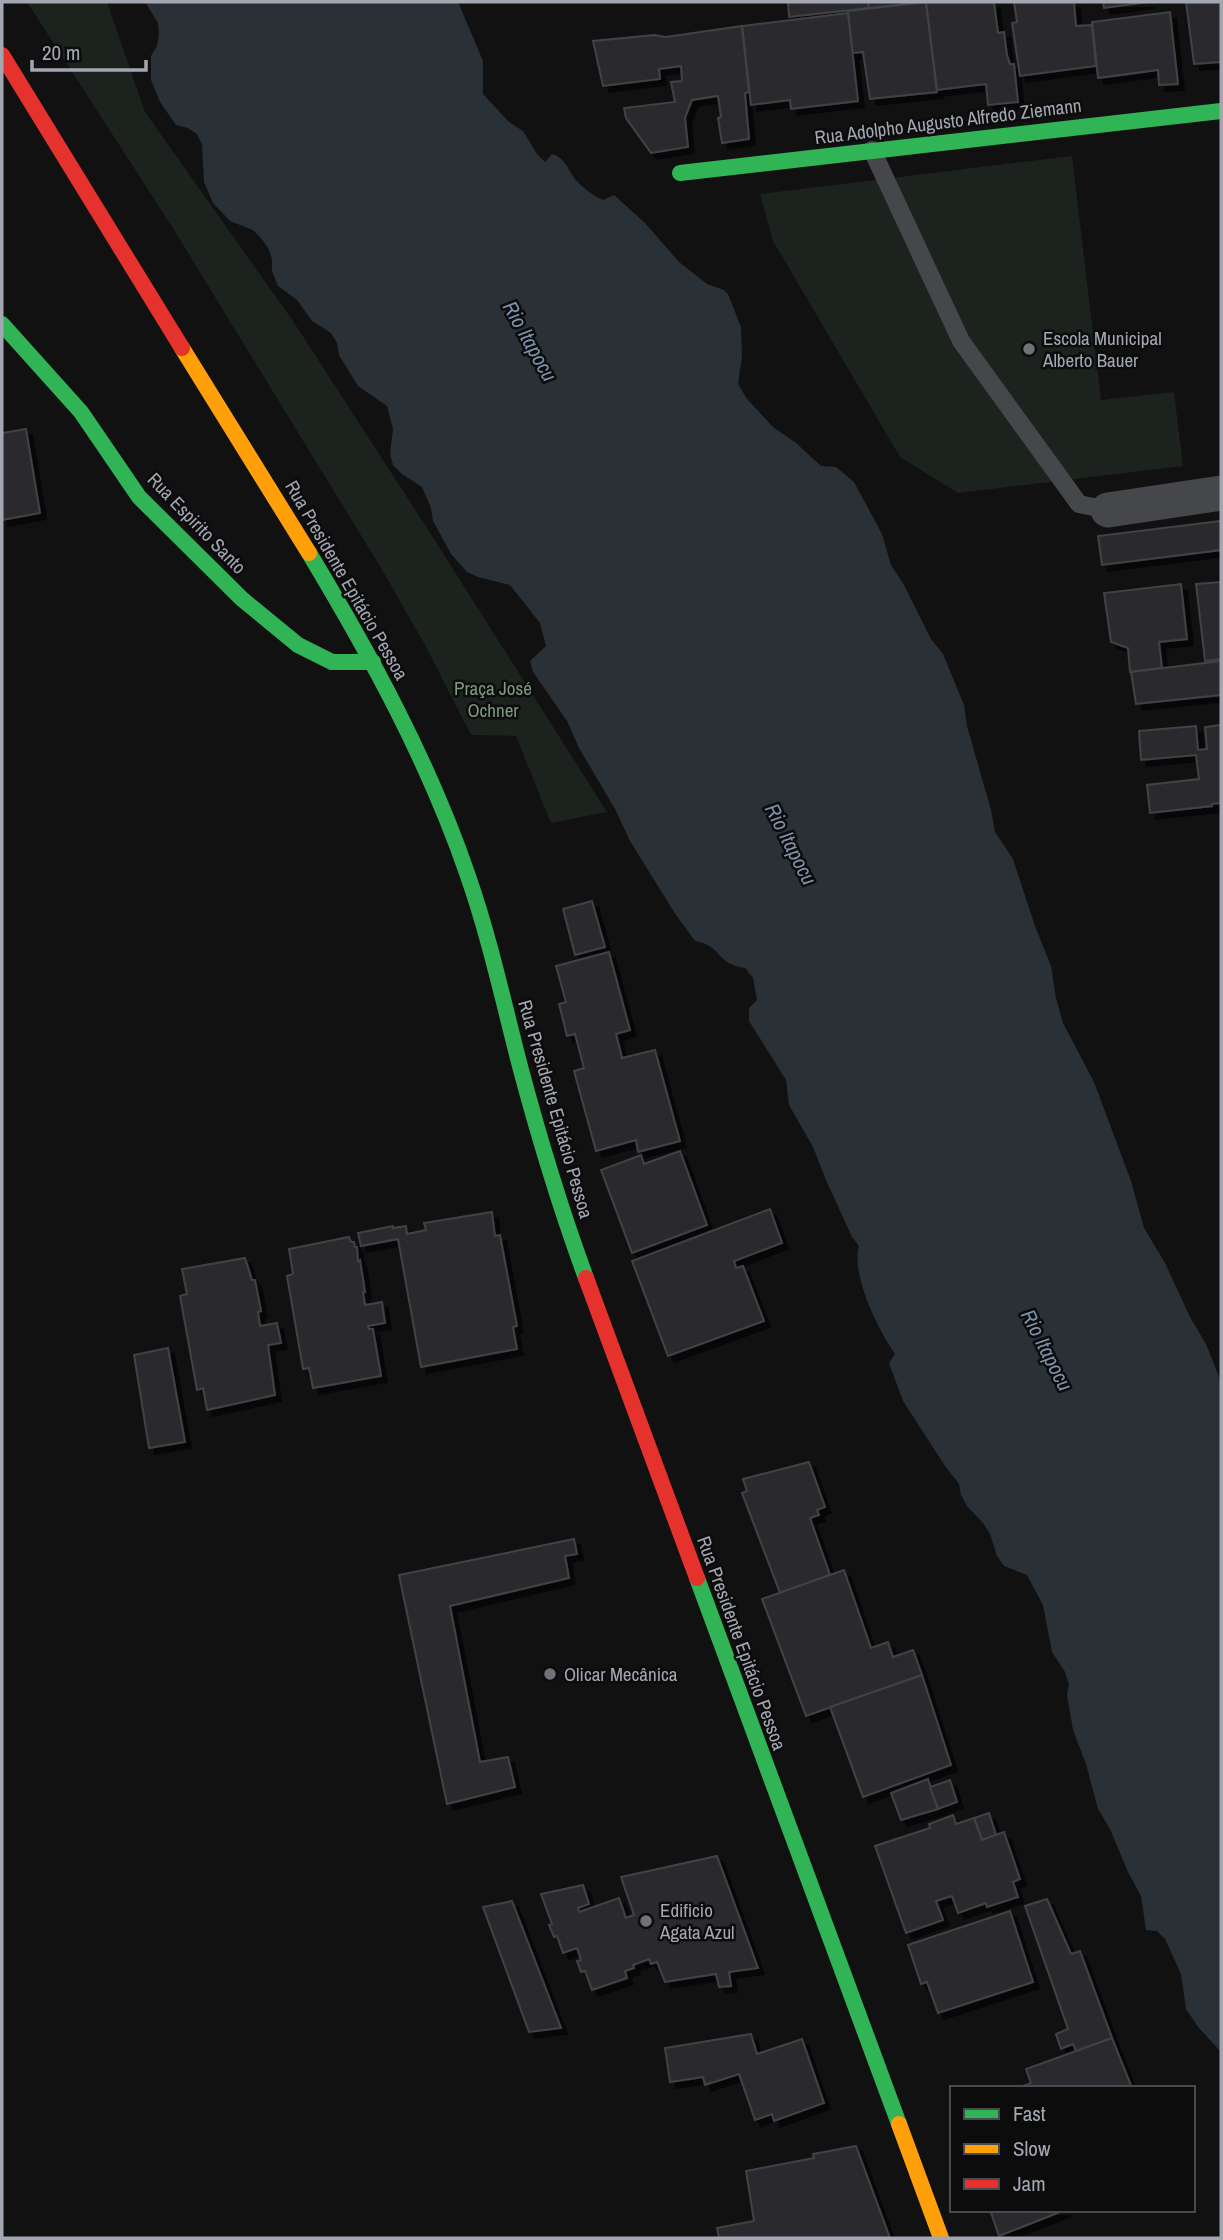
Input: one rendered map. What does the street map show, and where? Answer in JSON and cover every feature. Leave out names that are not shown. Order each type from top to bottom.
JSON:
[{"type":"main road","name":"Rua Presidente Epitácio Pessoa","points":[[2,55],[286,516],[373,662],[424,762],[460,852],[492,956],[542,1146],[568,1228],[941,2238]]},
{"type":"main road","name":"Rua Adolpho Augusto Alfredo Ziemann","points":[[681,173],[1221,111]]},
{"type":"main road","name":"Rua Espirito Santo","points":[[2,324],[81,412],[139,497],[242,599],[298,645],[332,662],[373,662]]},
{"type":"street","points":[[1108,510],[1221,493]]},
{"type":"lane","points":[[872,150],[961,341],[1079,504],[1108,510]]},
{"type":"green space","name":"Praça José Ochner","points":[[27,2],[107,2],[145,112],[293,321],[607,812],[551,823],[516,736],[471,735],[426,647],[381,568],[174,230]]},
{"type":"green space","name":"Escola Municipal Alberto Bauer","points":[[1072,156],[1101,400],[1174,392],[1183,466],[958,493],[900,457],[773,241],[760,194]]},
{"type":"water","name":"Rio Itapocu","points":[[145,2],[458,2],[483,61],[483,94],[509,122],[523,131],[545,162],[552,154],[560,158],[575,179],[591,194],[603,200],[614,195],[645,223],[679,262],[707,284],[728,294],[741,327],[742,356],[738,384],[747,399],[773,427],[821,466],[836,467],[854,482],[882,534],[891,565],[931,639],[943,654],[964,705],[995,832],[1013,859],[1051,966],[1063,1023],[1094,1082],[1131,1181],[1144,1228],[1206,1344],[1221,1382],[1221,2052],[1186,2009],[1181,1974],[1165,1939],[1157,1931],[1146,1930],[1141,1896],[1098,1809],[1086,1764],[1073,1730],[1067,1695],[1069,1684],[1052,1652],[1043,1605],[1027,1575],[1004,1566],[997,1556],[990,1534],[967,1506],[959,1484],[903,1401],[889,1363],[895,1354],[874,1317],[862,1287],[859,1246],[852,1237],[813,1147],[789,1105],[786,1080],[749,1021],[749,1008],[757,1000],[753,978],[745,968],[728,963],[710,946],[695,941],[630,841],[567,721],[533,672],[530,661],[546,646],[540,623],[510,585],[467,572],[451,554],[433,521],[422,487],[393,465],[390,454],[393,429],[387,406],[358,386],[339,355],[337,343],[331,333],[312,321],[297,300],[278,286],[272,271],[272,259],[261,238],[253,230],[230,221],[213,203],[204,182],[202,145],[197,134],[176,125],[160,102],[151,80],[151,56],[157,46],[159,34],[158,23]]},
{"type":"building","points":[[788,2],[868,2],[869,8],[789,17]]},
{"type":"building","points":[[868,2],[928,2],[869,8]]},
{"type":"building","points":[[926,2],[937,92],[870,99],[863,52],[852,53],[848,11]]},
{"type":"building","points":[[926,2],[994,2],[998,33],[1004,32],[1007,55],[1010,64],[1014,64],[1018,102],[988,105],[986,84],[937,90]]},
{"type":"building","points":[[1014,2],[1074,2],[1076,26],[1092,25],[1096,66],[1020,76],[1012,23],[1017,22]]},
{"type":"building","points":[[1103,2],[1149,2],[1104,8]]},
{"type":"building","points":[[1186,2],[1221,2],[1221,62],[1194,64]]},
{"type":"building","points":[[1170,12],[1178,84],[1159,85],[1158,70],[1098,78],[1092,22]]},
{"type":"building","points":[[848,13],[858,101],[791,109],[790,100],[751,105],[742,26]]},
{"type":"building","points":[[742,26],[749,92],[745,93],[749,139],[722,143],[718,96],[692,100],[685,118],[688,147],[651,153],[626,118],[624,108],[675,102],[671,82],[682,81],[681,66],[659,69],[660,79],[603,86],[593,41],[654,35],[666,37]]},
{"type":"building","points":[[26,429],[40,513],[2,520],[2,433]]},
{"type":"building","points":[[1221,521],[1221,550],[1102,565],[1098,536]]},
{"type":"building","points":[[1221,582],[1221,659],[1205,661],[1196,584]]},
{"type":"building","points":[[1181,584],[1187,639],[1159,642],[1162,668],[1130,672],[1128,648],[1111,642],[1104,593]]},
{"type":"building","points":[[1221,661],[1221,695],[1136,704],[1131,672]]},
{"type":"building","points":[[1221,725],[1221,803],[1150,813],[1147,785],[1199,779],[1196,755],[1141,760],[1139,731],[1196,726],[1198,750],[1207,749],[1205,727]]},
{"type":"building","points":[[592,901],[605,947],[575,955],[563,909]]},
{"type":"building","points":[[609,952],[630,1030],[616,1034],[622,1058],[655,1050],[680,1141],[638,1152],[636,1140],[596,1151],[574,1071],[584,1068],[575,1034],[567,1036],[559,1004],[566,1002],[556,966]]},
{"type":"building","points":[[680,1151],[707,1225],[632,1253],[601,1170],[641,1155],[644,1164]]},
{"type":"building","points":[[770,1209],[782,1243],[734,1261],[736,1268],[743,1266],[764,1321],[668,1356],[632,1261]]},
{"type":"building","points":[[492,1212],[495,1236],[500,1235],[517,1326],[513,1327],[517,1349],[421,1367],[398,1239],[361,1246],[358,1233],[406,1226],[407,1234],[426,1230],[424,1223]]},
{"type":"building","points":[[349,1237],[357,1247],[365,1305],[382,1302],[385,1323],[368,1326],[373,1329],[381,1376],[313,1388],[309,1368],[303,1369],[287,1276],[293,1274],[289,1249]]},
{"type":"building","points":[[245,1258],[252,1280],[255,1280],[261,1311],[258,1312],[260,1326],[277,1323],[281,1343],[268,1345],[275,1395],[207,1410],[203,1388],[197,1390],[180,1296],[187,1294],[182,1269]]},
{"type":"building","points":[[168,1348],[185,1442],[149,1448],[134,1355]]},
{"type":"building","points":[[809,1462],[825,1507],[817,1510],[819,1515],[810,1518],[830,1575],[780,1593],[742,1493],[747,1491],[743,1479]]},
{"type":"building","points":[[574,1539],[577,1554],[565,1556],[569,1578],[450,1606],[480,1762],[508,1757],[515,1787],[447,1804],[399,1575]]},
{"type":"building","points":[[844,1570],[871,1648],[888,1642],[893,1657],[913,1650],[922,1675],[806,1716],[762,1599]]},
{"type":"building","points":[[922,1675],[951,1765],[863,1797],[830,1707]]},
{"type":"building","points":[[928,1779],[938,1809],[901,1820],[891,1793]]},
{"type":"building","points":[[950,1780],[957,1802],[938,1809],[930,1787]]},
{"type":"building","points":[[989,1813],[996,1835],[982,1840],[974,1818]]},
{"type":"building","points":[[953,1815],[956,1824],[974,1818],[982,1840],[1004,1832],[1020,1879],[1013,1882],[1018,1897],[987,1907],[986,1903],[958,1913],[952,1896],[936,1901],[943,1920],[906,1933],[875,1846],[930,1828],[929,1824]]},
{"type":"building","name":"Edificio Agata Azul","points":[[717,1856],[758,1968],[729,1972],[731,1986],[719,1987],[716,1974],[665,1982],[657,1962],[651,1964],[649,1959],[625,1971],[627,1978],[592,1990],[585,1971],[581,1972],[577,1961],[581,1960],[577,1948],[563,1953],[557,1936],[554,1937],[541,1894],[583,1885],[589,1904],[578,1908],[579,1912],[619,1898],[626,1918],[634,1915],[621,1877]]},
{"type":"building","points":[[1047,1899],[1071,1954],[1080,1951],[1112,2038],[1076,2051],[1073,2044],[1061,2049],[1056,2034],[1068,2029],[1025,1906]]},
{"type":"building","points":[[512,1901],[561,2028],[529,2032],[483,1907]]},
{"type":"building","points":[[1010,1911],[1033,1982],[938,2013],[927,1982],[921,1984],[908,1945]]},
{"type":"building","points":[[751,2034],[757,2054],[802,2039],[824,2103],[774,2121],[772,2114],[755,2120],[739,2074],[705,2085],[703,2077],[670,2082],[665,2048]]},
{"type":"building","points":[[1112,2038],[1131,2086],[1023,2086],[1031,2083],[1026,2069]]},
{"type":"building","points":[[856,2146],[890,2238],[719,2238],[717,2228],[754,2221],[746,2171],[814,2158],[813,2154]]},
{"type":"building","points":[[991,2212],[1060,2212],[999,2236]]},
{"type":"traffic: fast","points":[[680,173],[1221,111]]},
{"type":"traffic: fast","points":[[2,324],[81,412],[139,497],[242,599],[298,645],[332,662],[373,662]]},
{"type":"traffic: fast","points":[[309,553],[397,710],[453,834],[483,924],[543,1149],[586,1278]]},
{"type":"traffic: fast","points":[[697,1578],[899,2124]]},
{"type":"traffic: slow","points":[[182,348],[309,553]]},
{"type":"traffic: slow","points":[[899,2124],[941,2238]]},
{"type":"traffic: jam","points":[[2,55],[182,348]]},
{"type":"traffic: jam","points":[[586,1278],[697,1578]]},
{"type":"place","name":"Escola Municipal Alberto Bauer","points":[[1029,349]]},
{"type":"place","name":"Olicar Mecânica","points":[[550,1674]]},
{"type":"place","name":"Edificio Agata Azul","points":[[646,1921]]}]
